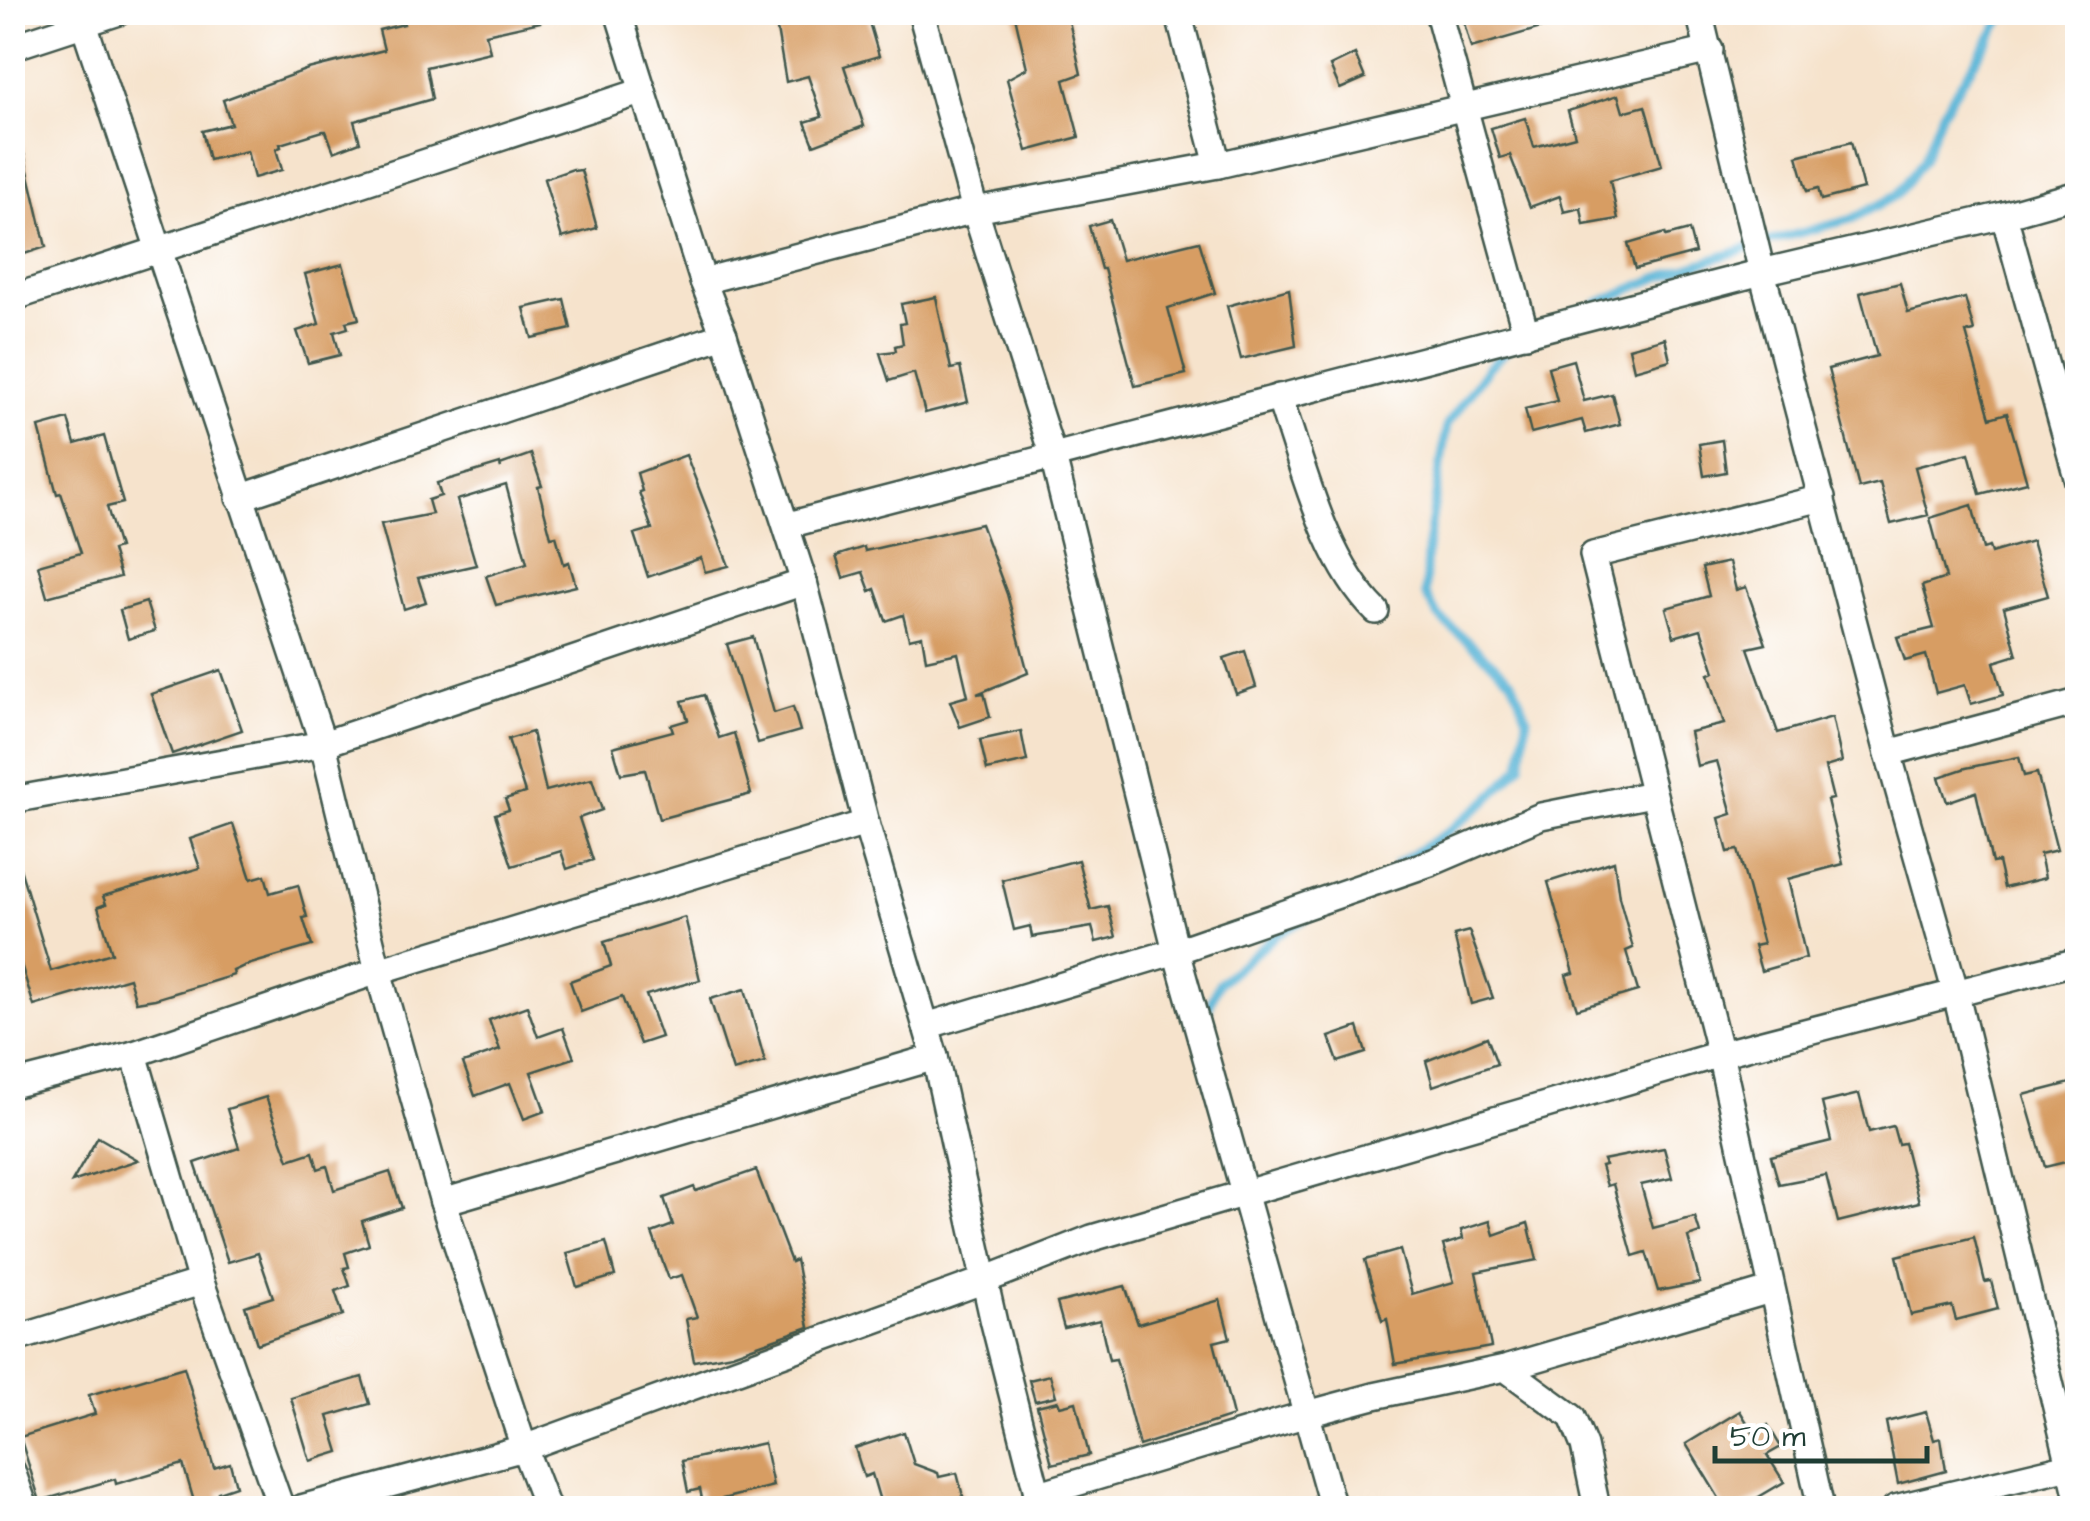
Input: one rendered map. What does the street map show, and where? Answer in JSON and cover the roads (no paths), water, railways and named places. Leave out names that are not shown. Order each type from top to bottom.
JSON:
[{"type":"street","points":[[12,46],[82,19],[119,12]]},
{"type":"street","points":[[618,12],[703,281],[788,525],[866,823],[934,1057],[1038,1502],[1307,1414],[1504,1368],[1770,1290]]},
{"type":"street","points":[[921,12],[975,210],[1053,457],[1176,951],[1333,1508]]},
{"type":"street","points":[[1178,12],[1218,165]]},
{"type":"street","points":[[1438,12],[1526,334]]},
{"type":"street","points":[[1699,12],[1762,272],[1888,753],[1955,990],[2078,1498]]},
{"type":"street","points":[[82,19],[323,744],[378,971],[443,1202],[524,1448],[548,1508]]},
{"type":"street","points":[[703,281],[975,210],[1218,165],[1710,50]]},
{"type":"street","points":[[12,298],[642,91]]},
{"type":"street","points":[[788,525],[2078,194]]},
{"type":"street","points":[[2004,215],[2074,452],[2078,481]]},
{"type":"street","points":[[239,498],[724,335]]},
{"type":"street","points":[[1279,397],[1339,561],[1360,596],[1376,611]]},
{"type":"street","points":[[1822,498],[1592,554],[1720,1054],[1822,1508]]},
{"type":"street","points":[[12,800],[323,744],[804,582]]},
{"type":"street","points":[[1888,753],[2078,702]]},
{"type":"street","points":[[926,1026],[1176,951],[1434,862],[1540,816],[1652,794]]},
{"type":"street","points":[[12,1085],[134,1054],[378,971],[866,823]]},
{"type":"street","points":[[302,1508],[524,1448],[1092,1238],[1720,1054],[2078,961]]},
{"type":"street","points":[[134,1054],[202,1282],[281,1508]]},
{"type":"street","points":[[443,1202],[934,1057]]},
{"type":"street","points":[[12,1340],[202,1282]]},
{"type":"street","points":[[1504,1368],[1572,1417],[1584,1446],[1597,1508]]},
{"type":"street","points":[[1895,1508],[2073,1466]]},
{"type":"street","points":[[12,1471],[25,1508]]},
{"type":"waterway","points":[[1596,304],[1657,278],[1756,245],[1852,219],[1897,195],[1923,160],[1942,112],[2007,12]]},
{"type":"waterway","points":[[1396,864],[1446,833],[1488,800],[1521,765],[1527,718],[1512,680],[1438,616],[1425,594],[1427,550],[1447,425],[1488,368],[1515,343]]},
{"type":"waterway","points":[[1203,1021],[1219,983],[1275,936],[1310,916]]}]
